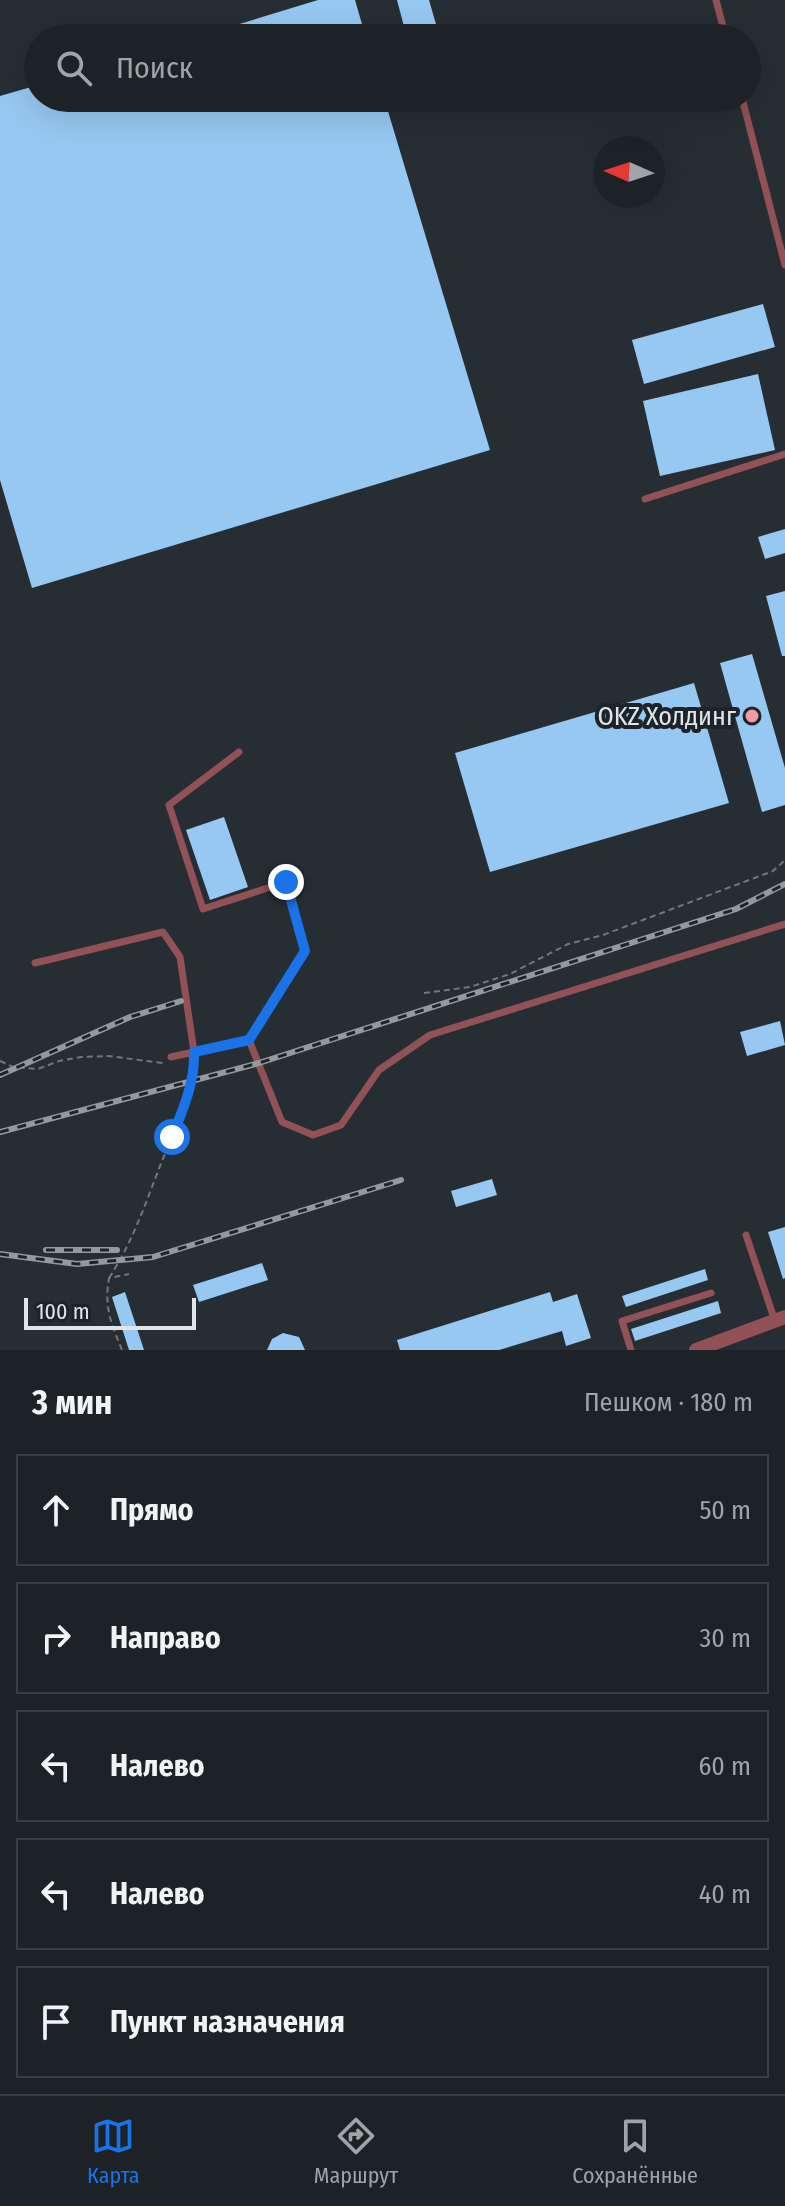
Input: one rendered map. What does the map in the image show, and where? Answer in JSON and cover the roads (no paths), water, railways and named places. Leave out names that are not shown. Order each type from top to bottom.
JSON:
[{"type":"street","points":[[696,1350],[780,1319]]},
{"type":"lane","points":[[716,0],[722,24]]},
{"type":"lane","points":[[746,112],[785,265]]},
{"type":"lane","points":[[645,499],[785,454]]},
{"type":"lane","points":[[171,1057],[249,1040],[305,951],[286,882],[203,909],[169,805],[239,752]]},
{"type":"lane","points":[[249,1040],[282,1122],[313,1135],[341,1125],[379,1070],[430,1035],[785,924]]},
{"type":"lane","points":[[35,963],[163,932],[180,957],[194,1052]]},
{"type":"lane","points":[[746,1235],[780,1319]]},
{"type":"lane","points":[[631,1350],[622,1321],[711,1293]]},
{"type":"railway","points":[[0,1132],[259,1063],[736,909],[785,884]]},
{"type":"railway","points":[[0,1075],[130,1017],[181,1001]]},
{"type":"railway","points":[[0,1254],[77,1264],[153,1257],[401,1180]]},
{"type":"railway","points":[[46,1250],[117,1250]]},
{"type":"place","name":"OKZ Холдинг","points":[[752,716]]}]
